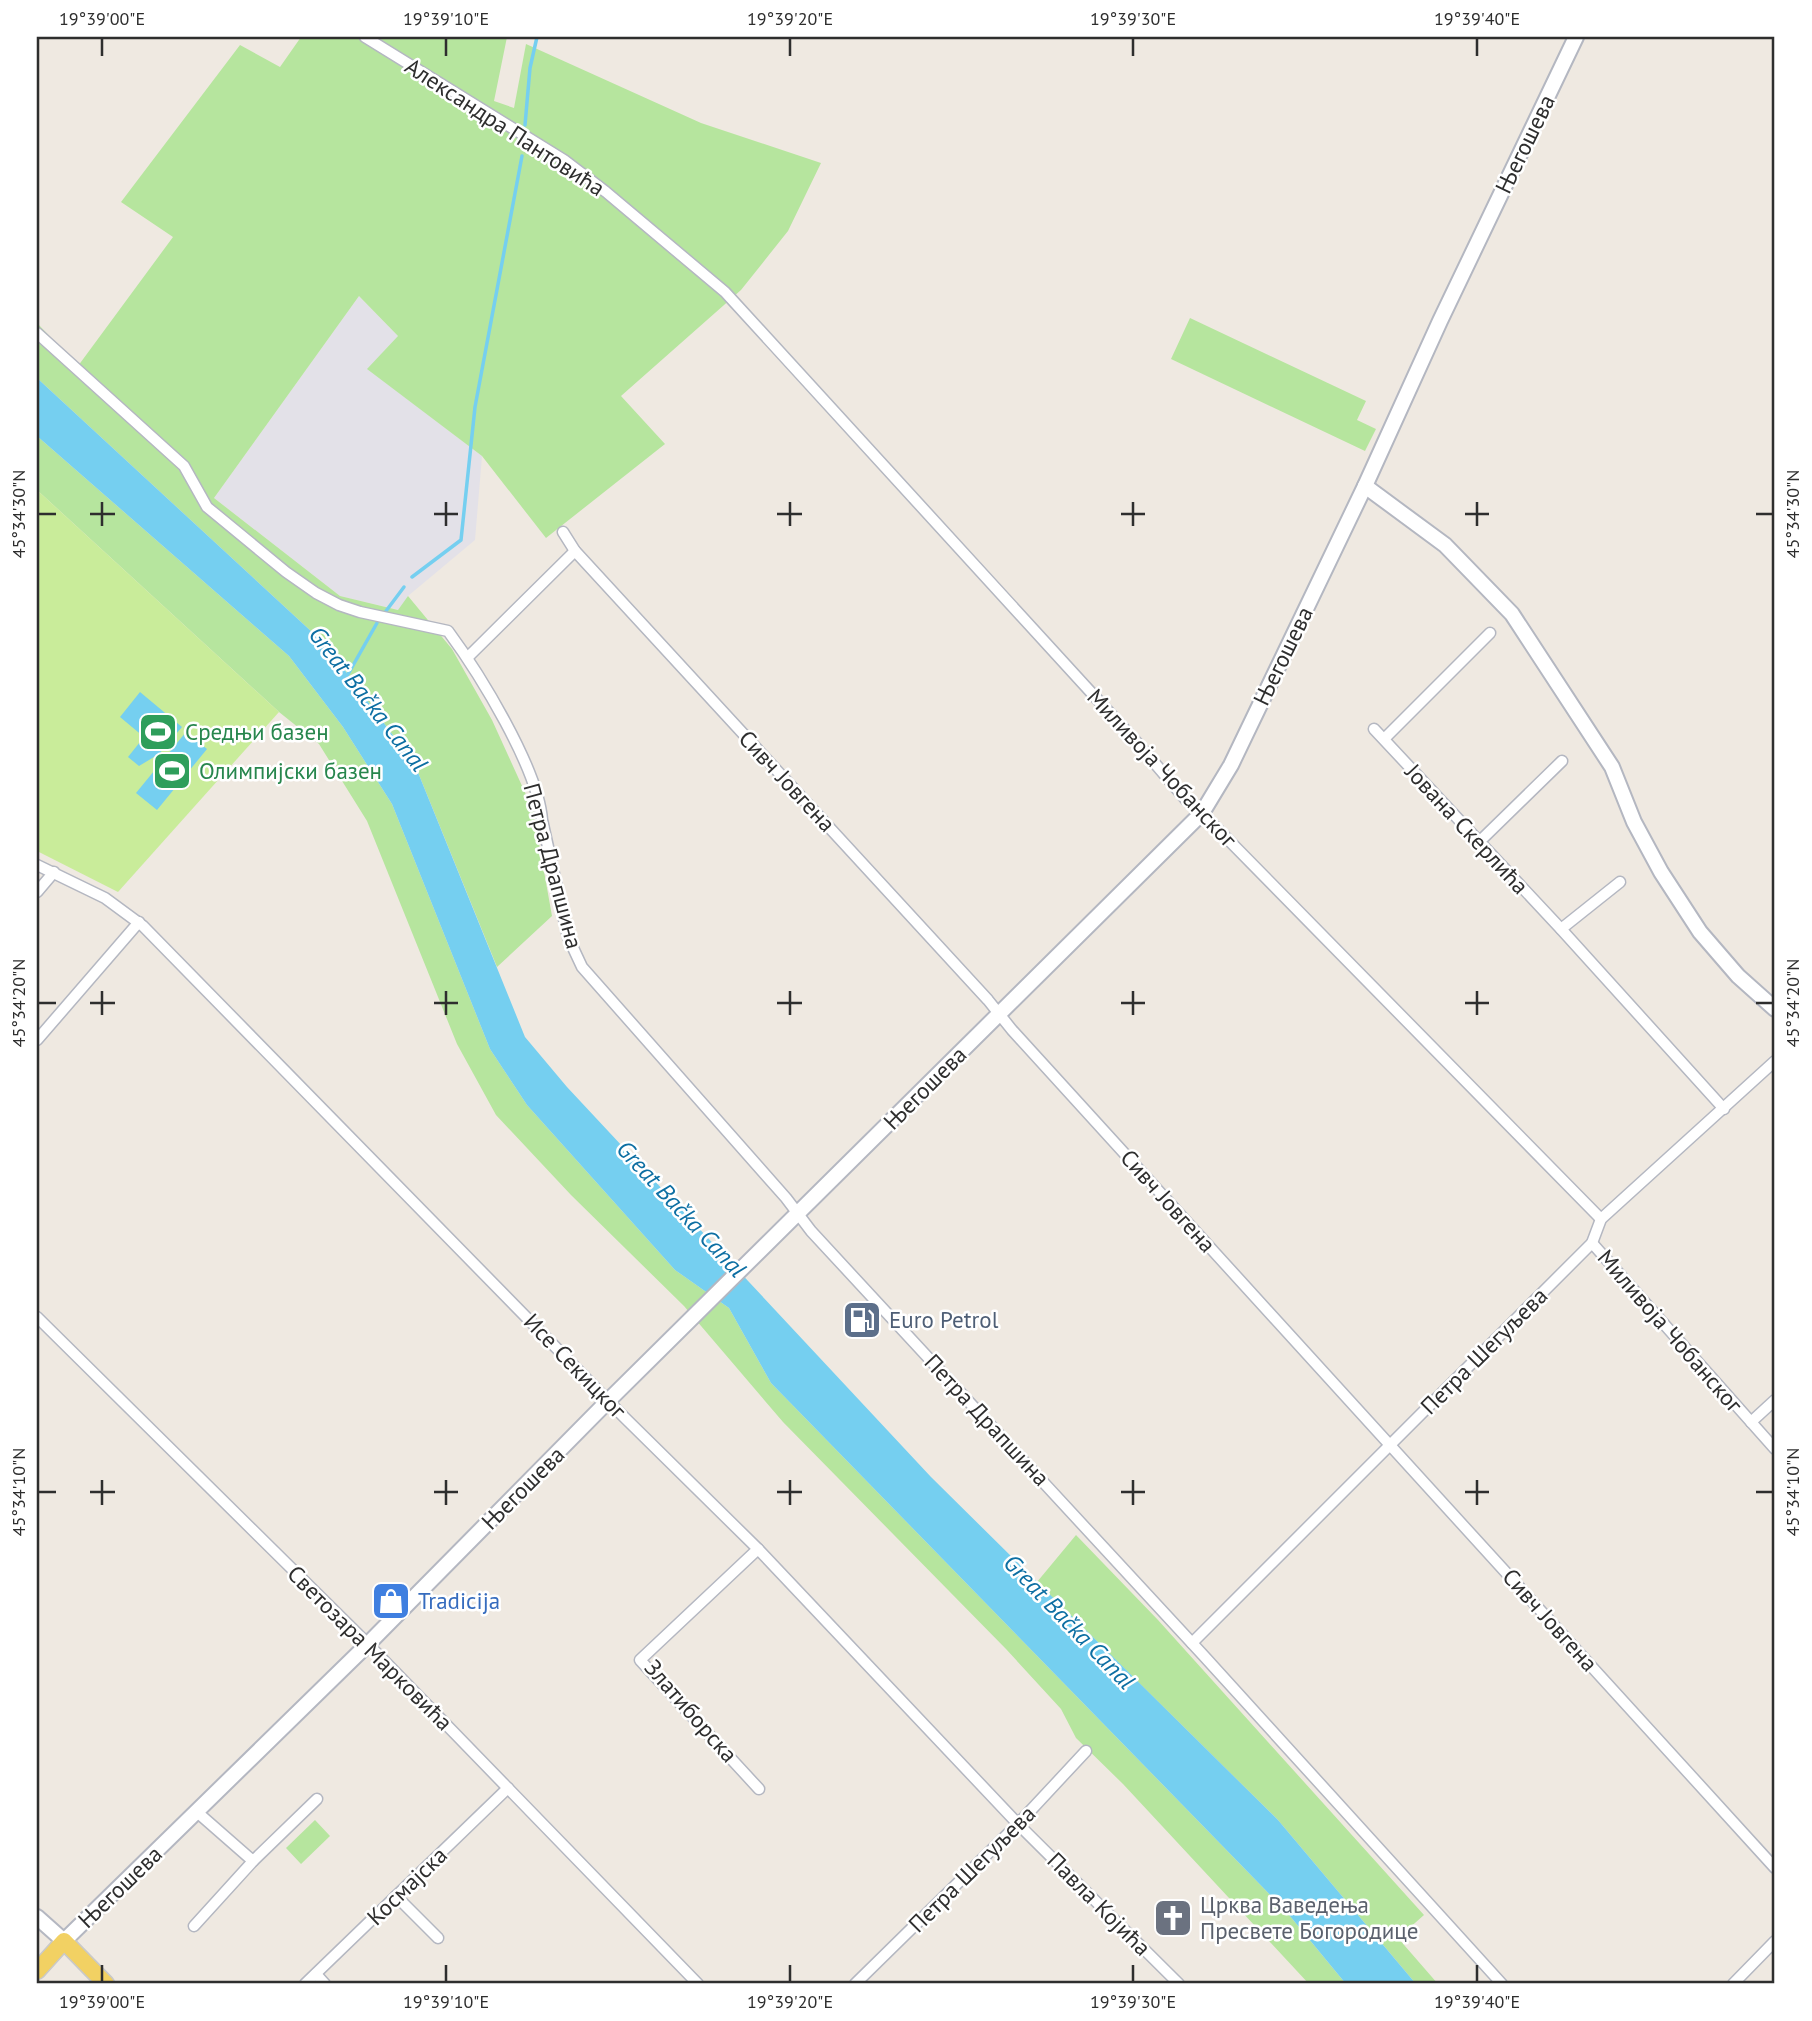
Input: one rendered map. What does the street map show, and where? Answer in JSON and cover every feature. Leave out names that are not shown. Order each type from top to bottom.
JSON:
[{"type":"main road","name":"Његошева","points":[[37,1971],[64,1941]]},
{"type":"main road","points":[[64,1941],[106,1984]]},
{"type":"street","name":"Александра Пантовића","points":[[365,37],[564,160],[606,192],[737,304]]},
{"type":"street","name":"Његошева","points":[[64,1941],[368,1644],[608,1401],[1202,813],[1230,765],[1365,486],[1440,321],[1576,37]]},
{"type":"street","name":"Миливоја Чобанског","points":[[737,304],[1123,726],[1187,801],[1202,813],[1601,1219]]},
{"type":"street","name":"Петра Драпшина","points":[[37,333],[184,466],[207,507],[286,572],[339,605],[448,631],[468,657],[520,753],[541,805],[568,937],[582,967],[786,1198],[797,1214],[1502,1984]]},
{"type":"street","points":[[1365,486],[1445,545],[1512,614],[1612,767],[1634,822],[1661,872],[1700,932],[1738,976],[1775,1009]]},
{"type":"street","name":"Сивч Јовгена","points":[[564,532],[575,551],[1775,1868]]},
{"type":"street","points":[[468,657],[575,551]]},
{"type":"street","points":[[1384,739],[1490,633]]},
{"type":"street","name":"Јована Скерлића","points":[[1374,729],[1724,1109]]},
{"type":"street","points":[[1479,842],[1562,761]]},
{"type":"street","name":"Исе Секицког","points":[[37,865],[105,898],[139,922],[608,1401],[758,1549],[1018,1824]]},
{"type":"street","points":[[37,892],[54,873]]},
{"type":"street","points":[[1561,929],[1620,882]]},
{"type":"street","points":[[37,1040],[139,922]]},
{"type":"street","name":"Петра Шегуљева","points":[[1192,1643],[1592,1243],[1601,1219],[1775,1061]]},
{"type":"street","name":"Миливоја Чобанског","points":[[1592,1243],[1775,1450]]},
{"type":"street","name":"Светозара Марковића","points":[[37,1317],[368,1644],[698,1984]]},
{"type":"street","points":[[1751,1422],[1775,1400]]},
{"type":"street","name":"Златиборска","points":[[758,1549],[640,1660],[760,1789]]},
{"type":"street","name":"Петра Шегуљева","points":[[855,1984],[1018,1824],[1086,1751]]},
{"type":"street","name":"Космајска","points":[[305,1984],[508,1788]]},
{"type":"street","points":[[194,1926],[253,1861],[317,1799]]},
{"type":"street","points":[[197,1812],[253,1861]]},
{"type":"street","name":"Павла Којића","points":[[1018,1824],[1179,1984]]},
{"type":"street","points":[[397,1896],[438,1938]]},
{"type":"street","points":[[37,1917],[64,1941]]},
{"type":"street","points":[[1733,1984],[1775,1941]]},
{"type":"street","points":[[316,1974],[325,1984]]},
{"type":"shaded area","points":[[359,296],[398,336],[368,369],[482,456],[475,540],[408,596],[399,610],[340,596],[214,498]]},
{"type":"green space","points":[[301,37],[507,37],[494,101],[514,108],[526,44],[701,123],[821,163],[788,231],[741,290],[621,396],[665,444],[546,538],[482,456],[367,369],[398,336],[359,296],[214,498],[340,596],[398,610],[408,596],[452,649],[492,720],[533,810],[552,916],[497,967],[415,765],[326,645],[37,378],[37,323],[78,366],[173,237],[121,202],[240,45],[280,67]]},
{"type":"green space","points":[[1190,318],[1366,401],[1357,420],[1376,429],[1365,451],[1171,359]]},
{"type":"green space","points":[[37,436],[289,656],[343,727],[392,804],[490,1049],[527,1105],[675,1270],[729,1308],[771,1383],[1285,1910],[1346,1984],[1309,1984],[1123,1784],[1076,1738],[1061,1709],[1006,1649],[783,1422],[684,1306],[571,1195],[496,1115],[457,1044],[367,821],[319,744],[279,712],[37,490]]},
{"type":"green space","points":[[37,490],[279,712],[118,892],[37,851]]},
{"type":"green space","points":[[1076,1535],[1158,1620],[1424,1915],[1398,1938],[1438,1984],[1416,1984],[1278,1820],[1037,1582]]},
{"type":"green space","points":[[315,1820],[330,1836],[301,1864],[286,1848]]},
{"type":"water","name":"Great Bačka Canal","points":[[37,378],[326,645],[415,765],[525,1037],[567,1087],[931,1477],[1278,1820],[1416,1984],[1346,1984],[1285,1910],[771,1383],[729,1308],[675,1270],[527,1105],[490,1049],[392,804],[343,727],[289,656],[37,436]]},
{"type":"water","name":"Средњи базен","points":[[140,692],[182,727],[159,754],[139,766],[128,757],[144,737],[120,717]]},
{"type":"water","name":"Олимпијски базен","points":[[186,732],[207,749],[157,810],[136,793]]},
{"type":"waterway","points":[[525,125],[530,68],[537,37]]},
{"type":"waterway","points":[[412,577],[461,540],[475,407],[522,156]]},
{"type":"waterway","points":[[386,611],[404,587]]},
{"type":"waterway","name":"Great Bačka Canal","points":[[347,676],[377,623]]},
{"type":"place","name":"Средњи базен","points":[[158,732]]},
{"type":"place","name":"Олимпијски базен","points":[[172,771]]},
{"type":"place","name":"Euro Petrol","points":[[862,1320]]},
{"type":"place","name":"Tradicija","points":[[391,1601]]},
{"type":"place","name":"Црква Ваведења Пресвете Богородице","points":[[1173,1918]]}]
